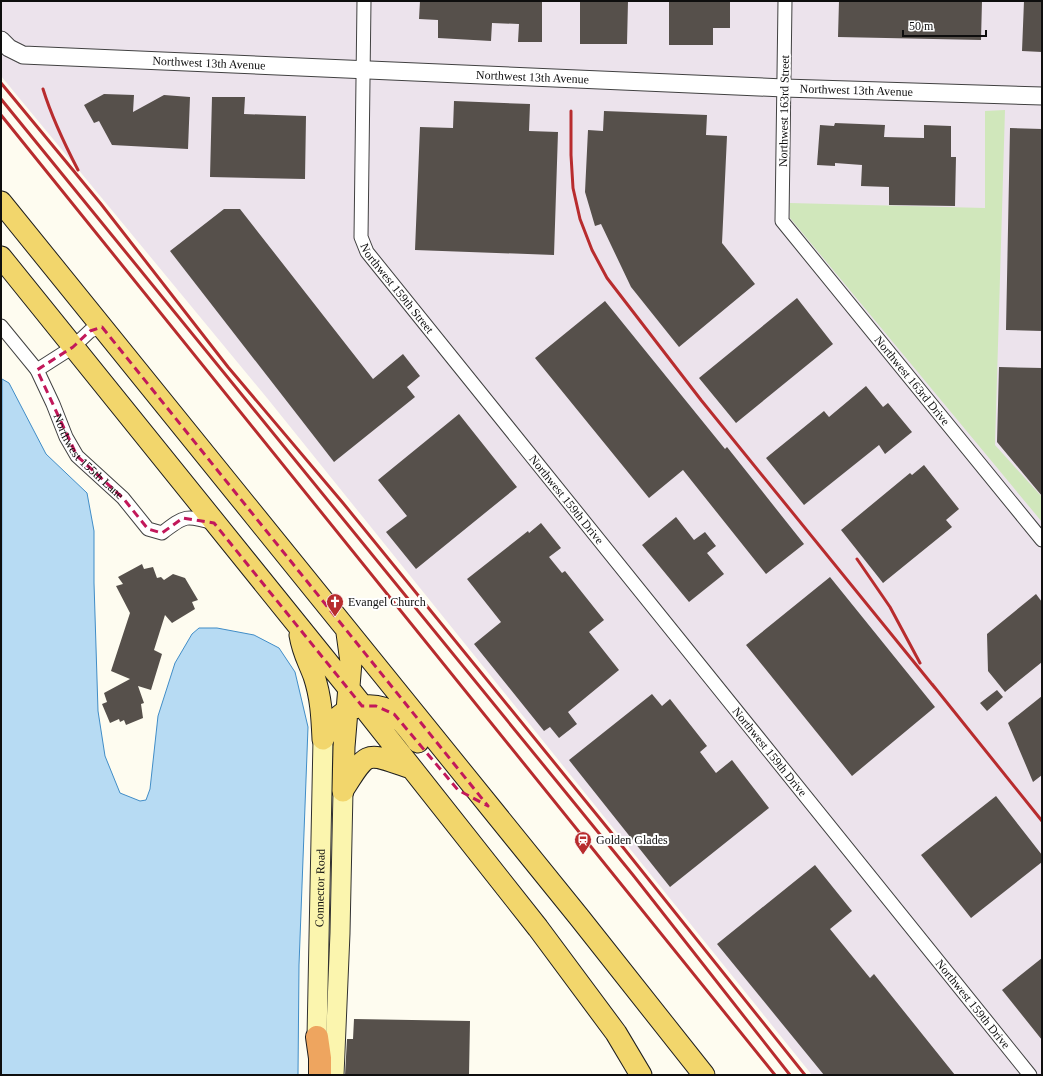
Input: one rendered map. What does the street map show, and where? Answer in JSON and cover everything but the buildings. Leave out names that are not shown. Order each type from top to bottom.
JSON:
[{"type":"highway","points":[[318,1037],[320,1075]]},
{"type":"main road","points":[[1,202],[347,632],[579,917],[704,1075]]},
{"type":"main road","points":[[1,257],[300,629],[353,702],[412,768],[578,981],[616,1033],[641,1075]]},
{"type":"main road","points":[[300,629],[302,650],[314,677],[322,710],[323,738]]},
{"type":"main road","points":[[343,791],[344,747],[353,702],[351,662],[347,632]]},
{"type":"main road","points":[[323,738],[336,719],[353,702]]},
{"type":"main road","points":[[353,702],[376,706],[394,714],[458,790],[488,806]]},
{"type":"main road","name":"Connector Road","points":[[323,738],[319,971],[328,994],[334,1075]]},
{"type":"main road","points":[[343,791],[358,766],[369,757],[384,758],[412,768]]},
{"type":"main road","name":"Connector Road","points":[[318,1037],[328,994],[338,971],[343,791]]},
{"type":"main road","points":[[313,1075],[314,1051],[318,1037]]},
{"type":"street","name":"Northwest 159th Street","points":[[364,1],[361,237],[367,252],[508,428]]},
{"type":"street","name":"Northwest 163rd Street","points":[[782,221],[785,1]]},
{"type":"street","name":"Northwest 13th Avenue","points":[[1,40],[9,48],[22,55],[784,88],[1042,96]]},
{"type":"street","name":"Northwest 163rd Drive","points":[[782,221],[1042,540]]},
{"type":"street","name":"Northwest 155th Lane","points":[[1,326],[37,370],[66,437],[77,456],[123,498],[148,529],[162,533],[183,518],[195,518],[214,523]]},
{"type":"street","points":[[37,370],[73,347],[90,331],[102,327]]},
{"type":"street","name":"Northwest 159th Drive","points":[[508,428],[1030,1075]]},
{"type":"street","points":[[319,971],[338,971]]},
{"type":"highlighted area","points":[[102,327],[488,806],[458,790],[394,714],[376,706],[362,706],[214,523],[183,518],[162,533],[148,529],[123,498],[77,456],[37,370],[73,347],[90,331]]},
{"type":"shaded area","points":[[1,1],[1042,1],[1042,1075],[812,1075],[267,398],[1,76]]},
{"type":"green space","points":[[1005,110],[995,445],[1042,497],[1042,522],[790,218],[790,203],[985,208],[985,111]]},
{"type":"water","points":[[2,379],[9,383],[46,454],[87,493],[94,531],[98,711],[105,756],[120,793],[140,801],[146,800],[150,789],[158,716],[175,663],[192,634],[199,628],[217,628],[254,635],[279,648],[295,672],[308,727],[299,965],[298,1075],[1,1075]]},
{"type":"railway","points":[[1,83],[101,204],[228,367],[343,503],[610,831],[805,1075]]},
{"type":"railway","points":[[43,89],[50,110],[78,170]]},
{"type":"railway","points":[[1,99],[633,875],[790,1075]]},
{"type":"railway","points":[[571,111],[573,188],[580,219],[592,250],[607,278],[701,400],[935,688]]},
{"type":"railway","points":[[1,115],[775,1075]]},
{"type":"railway","points":[[857,559],[890,607],[920,663]]},
{"type":"railway","points":[[932,684],[1042,821]]},
{"type":"place","name":"Evangel Church","points":[[335,617]]},
{"type":"place","name":"Golden Glades","points":[[583,855]]}]
